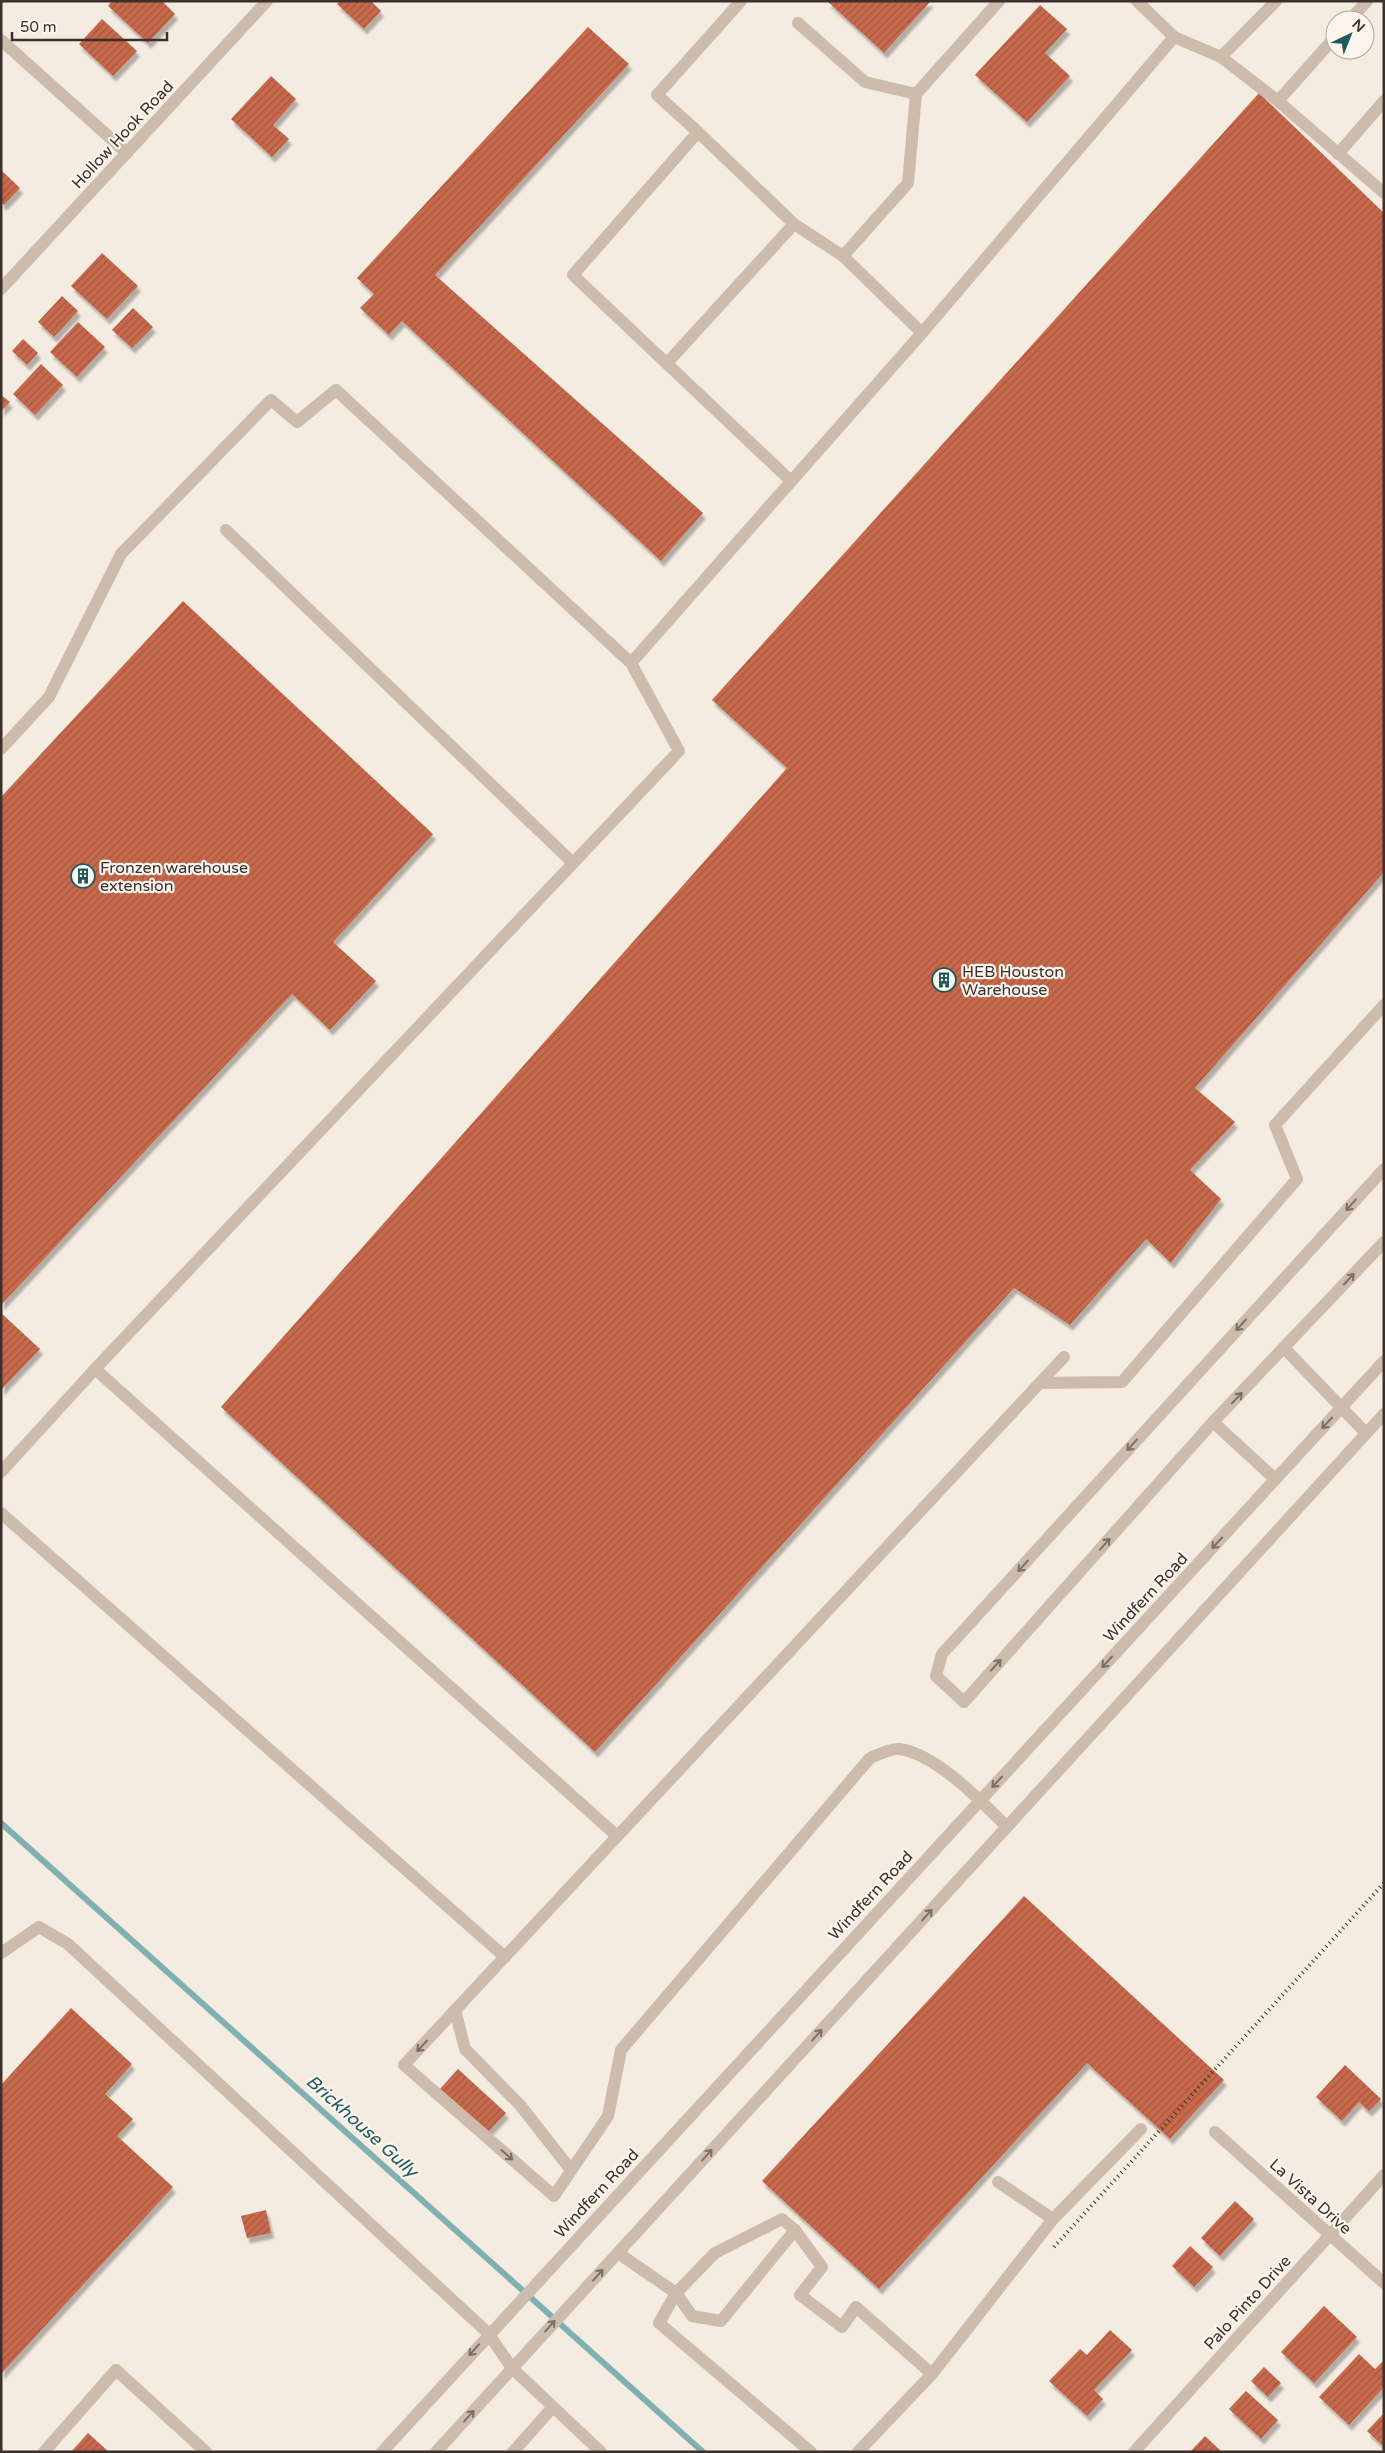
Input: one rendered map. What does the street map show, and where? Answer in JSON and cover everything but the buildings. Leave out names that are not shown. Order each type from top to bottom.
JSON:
[{"type":"street","name":"Hollow Hook Road","points":[[1,289],[267,1]]},
{"type":"street","points":[[741,1],[657,95],[794,224],[843,256],[922,333]]},
{"type":"street","points":[[843,256],[908,183],[916,94],[999,1]]},
{"type":"street","points":[[1138,1],[1174,37],[1221,57],[1278,101],[1384,194]]},
{"type":"street","points":[[1221,57],[1276,1]]},
{"type":"street","points":[[798,23],[866,82],[916,94]]},
{"type":"street","points":[[631,663],[922,333],[1174,37]]},
{"type":"street","points":[[1,40],[127,153]]},
{"type":"street","points":[[1278,101],[1325,48]]},
{"type":"street","points":[[1338,154],[1384,101]]},
{"type":"street","points":[[698,132],[573,275],[668,362],[791,481]]},
{"type":"street","points":[[668,362],[794,224]]},
{"type":"street","points":[[1,749],[50,697],[122,554],[271,400],[297,422],[336,390],[631,663],[679,751],[95,1369],[1,1472]]},
{"type":"street","points":[[226,530],[574,863]]},
{"type":"street","points":[[1040,1383],[1122,1382],[1297,1178],[1275,1125],[1384,1005]]},
{"type":"street","points":[[1384,1169],[942,1654],[936,1676],[964,1702],[1213,1422],[1384,1242]]},
{"type":"street","points":[[1284,1348],[1366,1433]]},
{"type":"street","points":[[1007,1827],[980,1800],[928,1759],[898,1748],[870,1758],[621,2050],[608,2116],[554,2196],[404,2065],[1064,1357]]},
{"type":"street","name":"Windfern Road","points":[[382,2452],[506,2314],[1384,1361]]},
{"type":"street","points":[[95,1369],[617,1836]]},
{"type":"street","points":[[436,2452],[1384,1414]]},
{"type":"street","points":[[1213,1422],[1275,1479]]},
{"type":"street","points":[[1,1513],[505,1957]]},
{"type":"street","points":[[1,1953],[39,1927],[68,1944],[488,2334],[512,2368],[601,2452]]},
{"type":"street","points":[[455,2010],[465,2049],[520,2105],[571,2170]]},
{"type":"street","points":[[858,2452],[932,2374],[1053,2219],[1141,2129]]},
{"type":"street","name":"La Vista Drive","points":[[1216,2132],[1384,2283]]},
{"type":"street","name":"Palo Pinto Drive","points":[[1134,2452],[1384,2175]]},
{"type":"street","points":[[998,2182],[1053,2219]]},
{"type":"street","points":[[811,2452],[658,2323],[676,2293],[715,2253],[782,2218],[795,2230],[822,2268],[800,2296],[842,2327],[856,2307],[932,2374]]},
{"type":"street","points":[[618,2252],[676,2293],[692,2316],[721,2321],[795,2230]]},
{"type":"street","points":[[44,2452],[116,2370],[206,2452]]},
{"type":"street","points":[[513,2452],[552,2407]]},
{"type":"waterway","name":"Brickhouse Gully","points":[[1,1823],[703,2452]]},
{"type":"railway","points":[[1054,2247],[1384,1883]]},
{"type":"place","name":"Fronzen warehouse extension","points":[[83,876]]},
{"type":"place","name":"HEB Houston Warehouse","points":[[944,980]]}]
